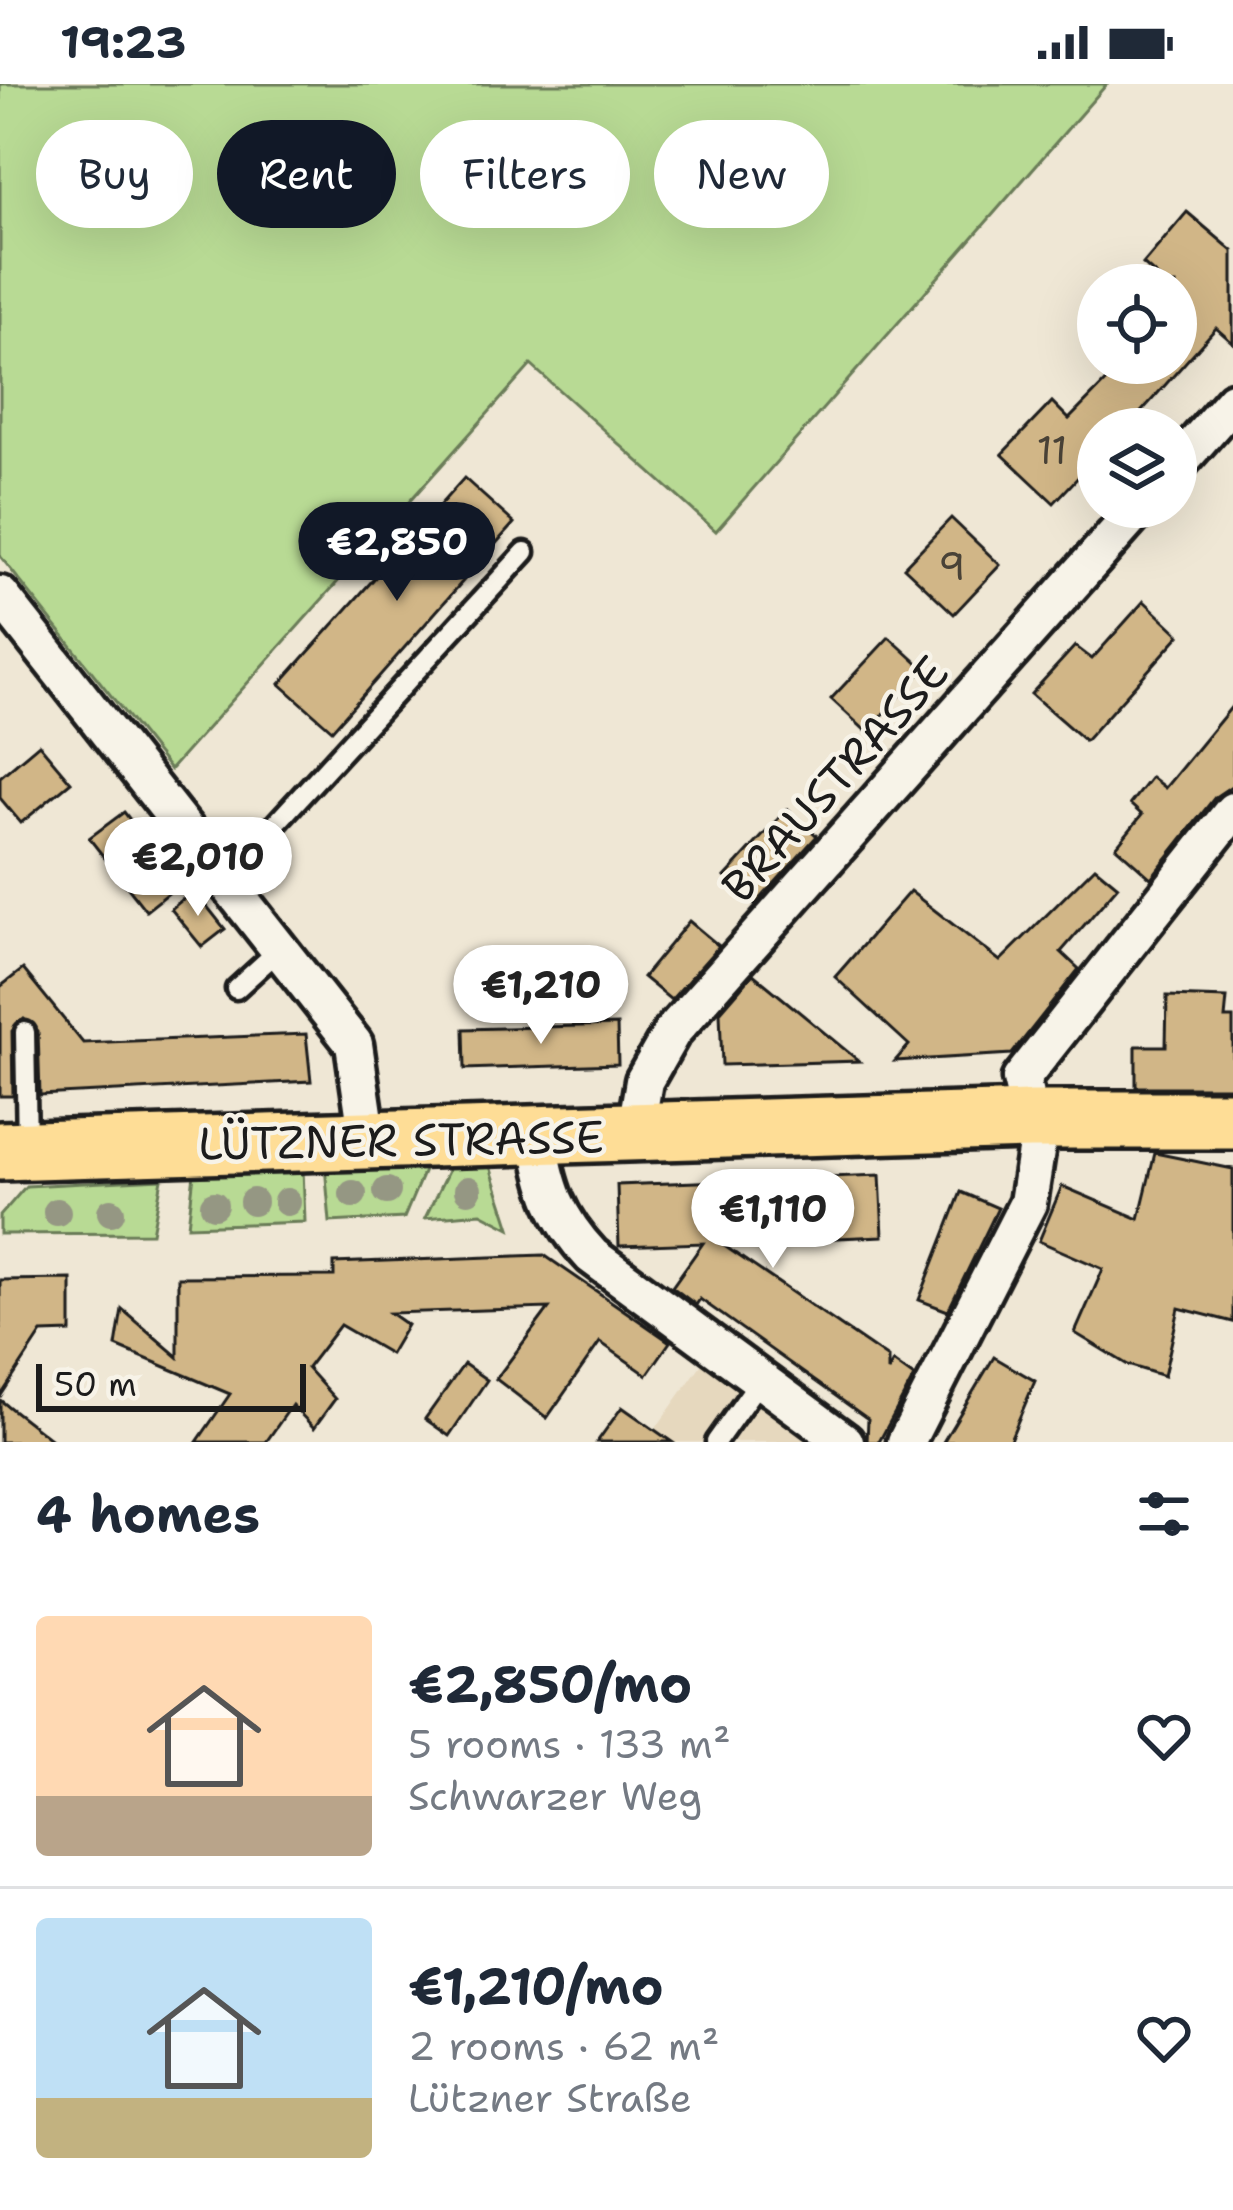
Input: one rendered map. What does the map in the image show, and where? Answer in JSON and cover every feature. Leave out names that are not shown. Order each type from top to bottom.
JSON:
[{"type":"main road","name":"LÜTZNER STRASSE","points":[[14,1151],[1029,1120],[1233,1120]]},
{"type":"street","points":[[1197,442],[1233,401]]},
{"type":"street","name":"BRAUSTRASSE","points":[[635,1134],[644,1081],[672,1032],[1121,528]]},
{"type":"street","points":[[0,595],[354,1044],[368,1142]]},
{"type":"street","points":[[906,1442],[1028,1203],[1037,1145],[1021,1079],[1233,812]]},
{"type":"street","points":[[538,1136],[548,1197],[566,1228],[592,1256],[837,1440]]},
{"type":"lane","points":[[224,880],[525,552]]},
{"type":"lane","points":[[162,876],[191,841]]},
{"type":"lane","points":[[236,989],[280,949]]},
{"type":"lane","points":[[14,1151],[25,1032]]},
{"type":"lane","points":[[716,1442],[760,1380]]},
{"type":"shaded area","points":[[706,1358],[827,1442],[646,1442]]},
{"type":"green space","points":[[0,84],[1107,84],[716,531],[531,365],[170,770],[0,556]]},
{"type":"green space","points":[[488,1160],[510,1228],[481,1213],[425,1218],[452,1163]]},
{"type":"green space","points":[[428,1161],[404,1218],[330,1222],[325,1166]]},
{"type":"green space","points":[[303,1168],[305,1222],[188,1226],[194,1174]]},
{"type":"green space","points":[[162,1179],[152,1233],[0,1234],[0,1216],[26,1186]]},
{"type":"building","points":[[1187,212],[1233,251],[1233,343],[1216,328],[1197,349],[1197,264],[1143,264]]},
{"type":"building","points":[[1103,384],[1166,384],[1145,408],[1080,408]]},
{"type":"building","points":[[1052,402],[1069,419],[1077,411],[1077,478],[1054,503],[1002,454]]},
{"type":"building","points":[[464,478],[514,523],[332,730],[280,684]]},
{"type":"building","points":[[951,518],[1000,565],[954,614],[904,567]]},
{"type":"building","points":[[1144,601],[1180,635],[1085,741],[1031,694],[1075,646],[1092,659]]},
{"type":"building","points":[[889,637],[924,669],[867,732],[831,699]]},
{"type":"building","points":[[1233,705],[1233,785],[1215,797],[1151,878],[1116,847],[1142,815],[1130,804],[1151,777],[1165,788]]},
{"type":"building","points":[[39,744],[71,782],[21,823],[0,798],[0,777]]},
{"type":"building","points":[[787,809],[817,836],[755,905],[725,877]]},
{"type":"building","points":[[124,812],[160,858],[149,873],[153,886],[166,889],[177,880],[180,884],[146,911],[89,838]]},
{"type":"building","points":[[1095,867],[1118,886],[1061,952],[1079,969],[1012,1054],[895,1061],[909,1045],[835,977],[910,891],[1000,961]]},
{"type":"building","points":[[194,890],[225,929],[202,947],[171,909]]},
{"type":"building","points":[[689,921],[719,946],[671,1000],[643,977]]},
{"type":"building","points":[[23,969],[83,1043],[306,1034],[311,1081],[40,1095],[38,1031],[24,1019],[12,1031],[13,1096],[0,1096],[0,987]]},
{"type":"building","points":[[753,974],[859,1061],[722,1065],[720,1012]]},
{"type":"building","points":[[1167,996],[1227,998],[1225,1018],[1233,1018],[1233,1087],[1136,1087],[1136,1046],[1166,1046]]},
{"type":"building","points":[[617,1025],[618,1064],[465,1069],[464,1029]]},
{"type":"building","points":[[1155,1153],[1233,1169],[1233,1322],[1179,1308],[1164,1376],[1128,1365],[1075,1333],[1103,1269],[1039,1241],[1062,1186],[1139,1219]]},
{"type":"building","points":[[880,1175],[883,1236],[720,1243],[888,1358],[888,1372],[893,1362],[914,1377],[879,1442],[867,1442],[868,1419],[700,1299],[696,1305],[672,1287],[703,1243],[619,1246],[617,1185]]},
{"type":"building","points":[[961,1192],[998,1208],[948,1311],[919,1300]]},
{"type":"building","points":[[544,1255],[670,1342],[647,1375],[600,1342],[547,1418],[496,1379],[549,1308],[390,1313],[407,1325],[390,1354],[340,1325],[307,1368],[335,1399],[314,1428],[292,1405],[266,1442],[197,1442],[230,1394],[116,1346],[122,1309],[178,1357],[178,1277],[334,1276],[334,1263]]},
{"type":"building","points":[[71,1279],[71,1332],[42,1333],[0,1397],[0,1280]]},
{"type":"building","points":[[994,1357],[1035,1381],[1009,1442],[943,1442]]},
{"type":"building","points":[[464,1364],[487,1380],[449,1436],[425,1419]]},
{"type":"building","points":[[0,1400],[54,1442],[0,1442]]},
{"type":"building","points":[[622,1407],[672,1442],[597,1442]]}]
